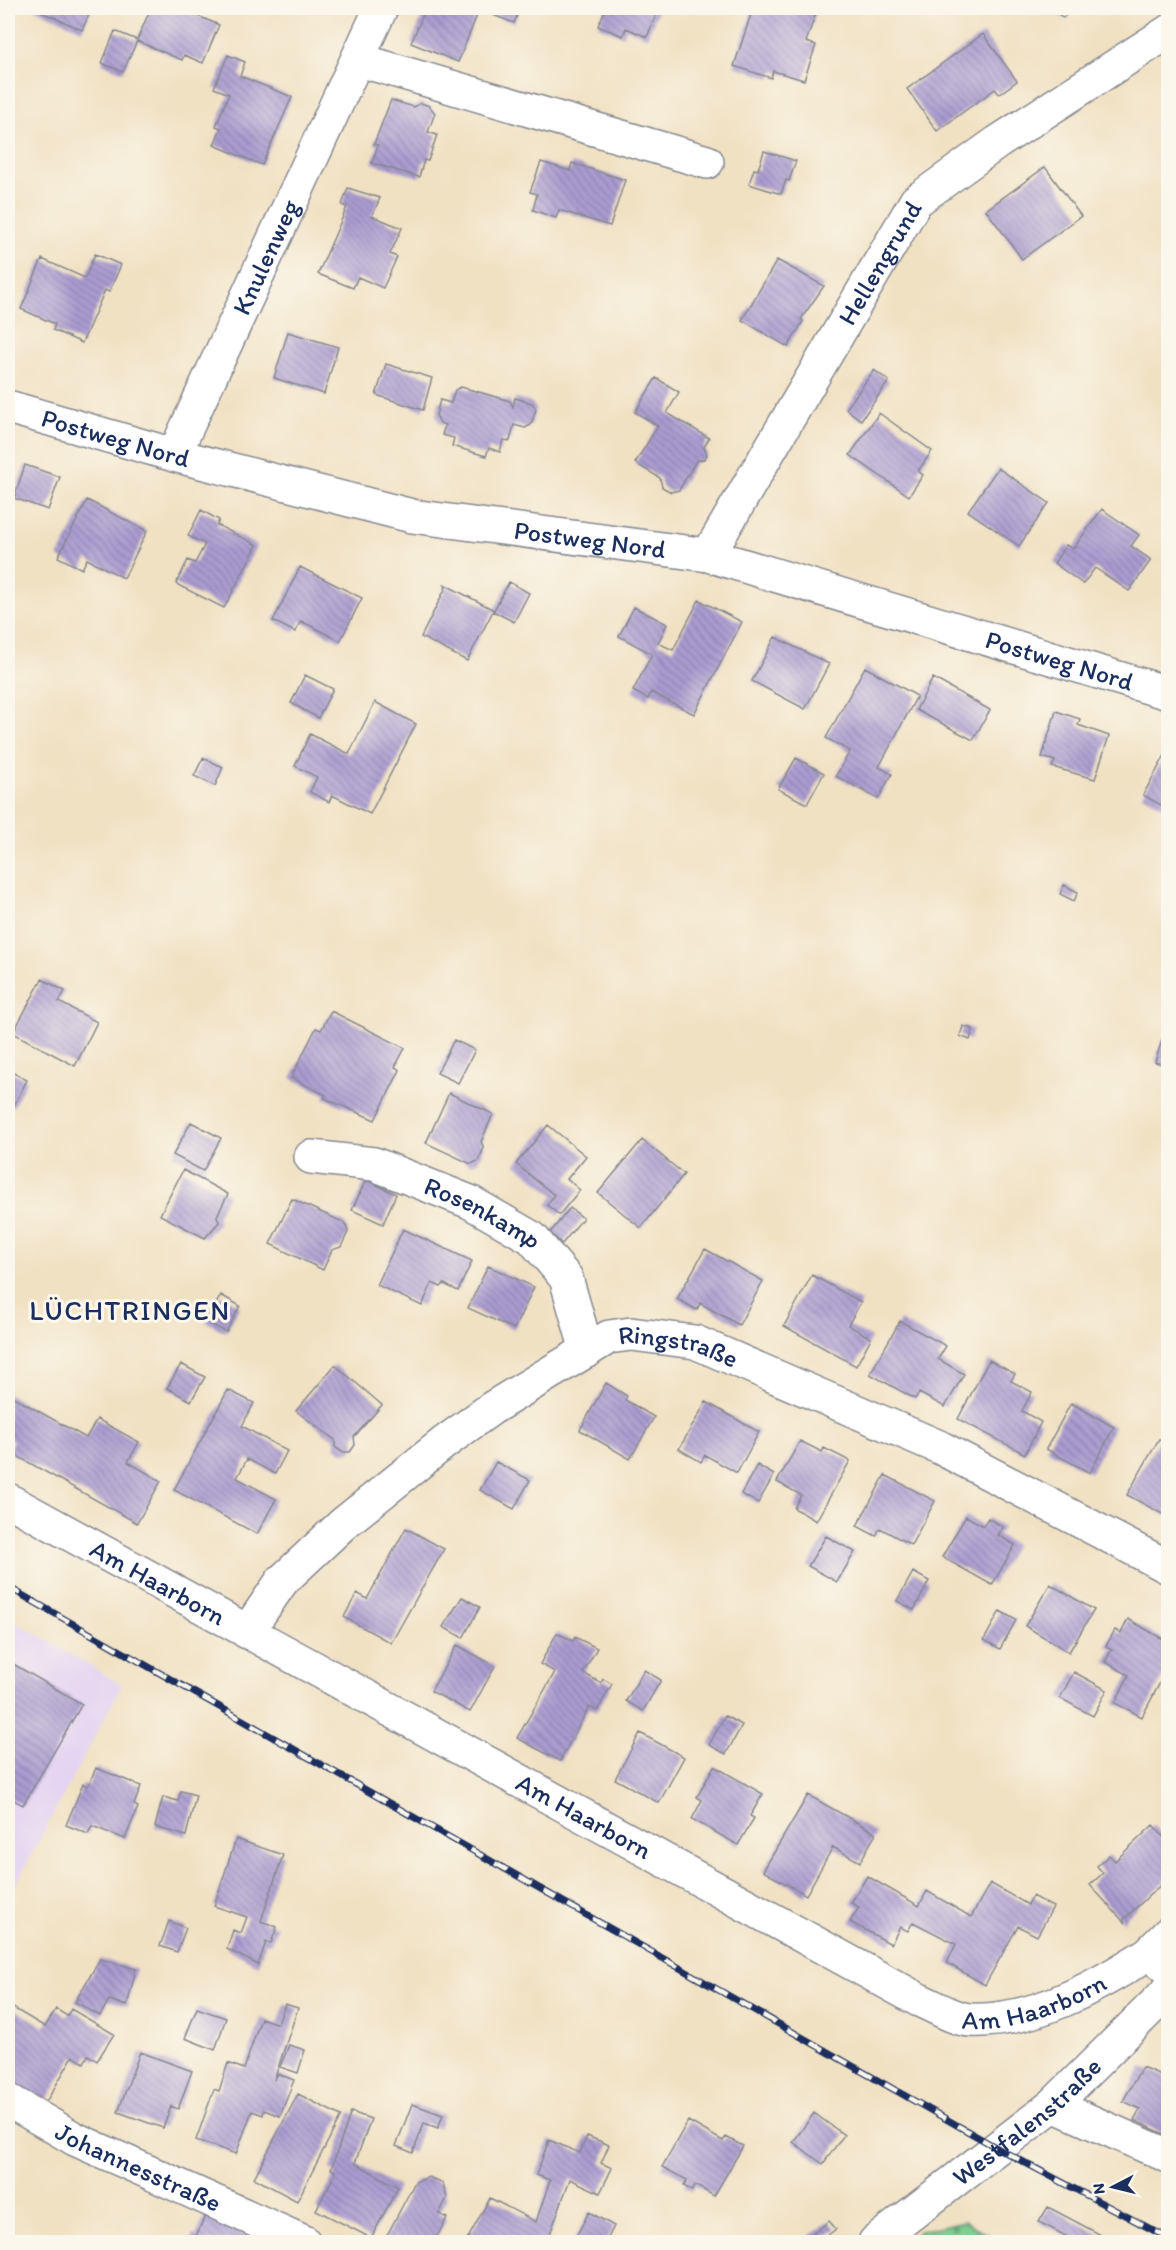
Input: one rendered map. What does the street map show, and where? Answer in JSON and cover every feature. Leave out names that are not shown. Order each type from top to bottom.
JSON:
[{"type":"street","name":"Knulenweg","points":[[174,455],[358,60],[371,10]]},
{"type":"street","name":"Hellengrund","points":[[708,555],[916,201],[998,142],[1168,32]]},
{"type":"street","points":[[358,60],[706,162]]},
{"type":"street","name":"Postweg Nord","points":[[8,407],[174,455],[411,516],[708,555],[1168,693]]},
{"type":"street","name":"Rosenkamp","points":[[311,1157],[374,1164],[470,1202],[532,1238],[566,1278],[586,1351]]},
{"type":"street","name":"Ringstraße","points":[[247,1632],[282,1581],[344,1523],[492,1408],[609,1337],[632,1334],[695,1342],[939,1447],[1168,1566]]},
{"type":"street","name":"Am Haarborn","points":[[8,1500],[919,2000],[968,2020],[1007,2017],[1043,2010],[1162,1952]]},
{"type":"street","name":"Westfalenstraße","points":[[875,2242],[1053,2105],[1168,1991]]},
{"type":"street","name":"Johannesstraße","points":[[8,2100],[75,2139],[304,2242]]},
{"type":"street","points":[[1053,2105],[1168,2156]]},
{"type":"shaded area","points":[[8,1617],[122,1685],[10,1895],[8,1894]]},
{"type":"green space","points":[[964,2221],[1002,2242],[907,2242],[920,2231]]},
{"type":"building","points":[[33,8],[92,8],[82,30]]},
{"type":"building","points":[[151,8],[179,8],[219,25],[203,63],[184,55],[182,60],[137,41],[123,72],[102,63],[115,31],[137,40]]},
{"type":"building","points":[[426,8],[480,8],[458,62],[411,43]]},
{"type":"building","points":[[497,8],[520,8],[514,23],[493,15]]},
{"type":"building","points":[[606,8],[659,8],[647,37],[626,28],[623,36],[598,26]]},
{"type":"building","points":[[753,8],[772,8],[783,11],[785,8],[797,8],[816,13],[806,42],[816,45],[804,80],[773,71],[771,78],[734,66]]},
{"type":"building","points":[[1052,8],[1073,8],[1063,18]]},
{"type":"building","points":[[983,34],[1017,81],[999,94],[995,89],[937,131],[907,89]]},
{"type":"building","points":[[228,55],[245,62],[240,76],[292,97],[262,165],[214,145],[221,128],[216,126],[229,94],[214,88]]},
{"type":"building","points":[[391,100],[414,107],[421,103],[429,106],[435,113],[428,132],[437,135],[428,161],[424,160],[419,177],[372,163],[378,145],[374,144]]},
{"type":"building","points":[[764,151],[796,161],[789,181],[786,180],[781,194],[749,184],[754,169],[758,170]]},
{"type":"building","points":[[541,162],[570,171],[572,163],[625,180],[610,226],[559,210],[556,218],[533,210],[537,194],[530,192]]},
{"type":"building","points":[[1045,167],[1081,216],[1022,259],[986,210]]},
{"type":"building","points":[[348,188],[380,198],[372,216],[402,228],[390,254],[397,257],[383,288],[358,277],[353,288],[318,274],[347,207],[342,205]]},
{"type":"building","points":[[95,254],[121,265],[109,292],[105,290],[82,343],[53,330],[55,324],[21,309],[42,259],[85,278]]},
{"type":"building","points":[[777,260],[824,286],[801,319],[803,321],[788,347],[742,320]]},
{"type":"building","points":[[288,332],[338,347],[324,394],[274,378]]},
{"type":"building","points":[[386,364],[432,378],[423,410],[376,395]]},
{"type":"building","points":[[874,370],[889,381],[861,420],[846,409]]},
{"type":"building","points":[[656,378],[679,392],[667,413],[709,438],[704,447],[707,455],[704,459],[696,461],[679,490],[671,492],[662,487],[660,478],[635,463],[658,426],[635,412]]},
{"type":"building","points":[[461,387],[510,401],[513,407],[515,398],[532,403],[536,409],[531,425],[525,428],[514,425],[510,441],[503,440],[500,452],[489,448],[486,456],[452,446],[454,438],[442,435],[445,425],[440,423],[436,415],[440,400],[451,403],[455,390]]},
{"type":"building","points":[[879,413],[932,451],[918,471],[923,475],[909,496],[850,455]]},
{"type":"building","points":[[25,465],[60,477],[48,510],[14,498]]},
{"type":"building","points":[[998,468],[1049,503],[1019,546],[968,511]]},
{"type":"building","points":[[87,500],[147,531],[124,578],[87,559],[82,569],[58,557]]},
{"type":"building","points":[[1102,509],[1139,535],[1131,546],[1151,560],[1129,591],[1095,568],[1083,584],[1054,563],[1066,545],[1073,549]]},
{"type":"building","points":[[201,510],[219,520],[217,525],[257,545],[224,608],[176,584],[188,560],[195,563],[205,544],[188,536]]},
{"type":"building","points":[[300,567],[362,598],[340,641],[301,621],[295,632],[273,621]]},
{"type":"building","points":[[509,582],[529,593],[514,622],[493,611],[467,661],[421,637],[446,587],[444,584],[494,610]]},
{"type":"building","points":[[699,600],[742,622],[694,714],[651,692],[648,699],[633,691],[652,654],[619,636],[634,607],[667,624],[658,643],[673,650]]},
{"type":"building","points":[[775,637],[829,664],[805,709],[752,681]]},
{"type":"building","points":[[865,667],[917,696],[879,767],[892,774],[878,799],[836,776],[850,751],[826,738]]},
{"type":"building","points":[[305,675],[333,689],[318,718],[291,703]]},
{"type":"building","points":[[933,678],[990,710],[973,740],[916,710]]},
{"type":"building","points":[[375,702],[416,724],[370,814],[332,795],[329,802],[310,792],[317,777],[295,766],[310,734],[349,754]]},
{"type":"building","points":[[1056,711],[1080,719],[1078,725],[1109,736],[1095,779],[1052,767],[1055,761],[1042,757]]},
{"type":"building","points":[[1168,750],[1168,809],[1143,795]]},
{"type":"building","points":[[203,758],[223,767],[215,786],[194,776]]},
{"type":"building","points":[[796,758],[824,773],[807,804],[778,789]]},
{"type":"building","points":[[1064,885],[1078,892],[1074,901],[1060,894]]},
{"type":"building","points":[[42,979],[65,991],[59,1002],[97,1022],[75,1066],[13,1033]]},
{"type":"building","points":[[331,1011],[405,1048],[395,1067],[400,1070],[375,1120],[324,1098],[326,1095],[291,1078],[316,1028],[321,1030]]},
{"type":"building","points":[[963,1026],[973,1029],[970,1040],[960,1036]]},
{"type":"building","points":[[454,1040],[475,1050],[458,1083],[437,1073]]},
{"type":"building","points":[[1162,1040],[1168,1042],[1168,1066],[1155,1062]]},
{"type":"building","points":[[8,1070],[27,1080],[13,1107],[8,1104]]},
{"type":"building","points":[[449,1093],[493,1114],[481,1142],[484,1148],[478,1161],[471,1164],[426,1143]]},
{"type":"building","points":[[191,1122],[221,1138],[203,1171],[173,1155]]},
{"type":"building","points":[[548,1125],[586,1156],[567,1179],[580,1190],[559,1215],[547,1205],[554,1195],[516,1164]]},
{"type":"building","points":[[642,1140],[684,1174],[641,1228],[598,1193]]},
{"type":"building","points":[[183,1170],[228,1194],[217,1216],[219,1222],[205,1238],[160,1215]]},
{"type":"building","points":[[366,1180],[396,1194],[383,1224],[352,1210]]},
{"type":"building","points":[[292,1199],[345,1223],[348,1232],[341,1247],[332,1250],[323,1270],[270,1244]]},
{"type":"building","points":[[570,1208],[583,1218],[562,1244],[550,1233]]},
{"type":"building","points":[[403,1229],[472,1261],[458,1291],[444,1284],[441,1287],[432,1283],[422,1306],[377,1285]]},
{"type":"building","points":[[705,1249],[763,1281],[739,1325],[700,1303],[697,1310],[677,1299]]},
{"type":"building","points":[[488,1266],[534,1287],[514,1329],[468,1308]]},
{"type":"building","points":[[812,1275],[861,1302],[848,1325],[871,1338],[856,1366],[784,1326]]},
{"type":"building","points":[[221,1295],[240,1306],[226,1332],[206,1322]]},
{"type":"building","points":[[900,1321],[946,1346],[938,1359],[964,1374],[945,1407],[919,1393],[915,1399],[870,1374]]},
{"type":"building","points":[[989,1360],[1015,1374],[1011,1381],[1032,1392],[1022,1411],[1041,1422],[1025,1454],[958,1419]]},
{"type":"building","points":[[181,1364],[205,1377],[191,1401],[167,1388]]},
{"type":"building","points":[[335,1365],[382,1405],[354,1437],[355,1445],[350,1452],[342,1452],[335,1447],[335,1440],[296,1411]]},
{"type":"building","points":[[606,1383],[627,1396],[625,1400],[654,1417],[630,1459],[580,1430]]},
{"type":"building","points":[[228,1390],[254,1403],[242,1426],[287,1451],[275,1474],[247,1459],[237,1478],[276,1499],[257,1534],[174,1490]]},
{"type":"building","points":[[8,1394],[86,1438],[97,1419],[139,1442],[128,1462],[161,1481],[137,1523],[8,1451],[13,1441],[8,1438]]},
{"type":"building","points":[[706,1402],[759,1432],[737,1473],[705,1455],[701,1462],[679,1449]]},
{"type":"building","points":[[1071,1403],[1114,1427],[1090,1473],[1046,1449]]},
{"type":"building","points":[[1159,1439],[1168,1444],[1168,1517],[1127,1495]]},
{"type":"building","points":[[800,1441],[822,1452],[824,1448],[850,1461],[816,1521],[794,1508],[801,1495],[777,1482]]},
{"type":"building","points":[[496,1462],[530,1480],[514,1509],[480,1490]]},
{"type":"building","points":[[757,1465],[774,1475],[758,1503],[741,1494]]},
{"type":"building","points":[[885,1475],[935,1501],[911,1545],[880,1528],[876,1536],[857,1526]]},
{"type":"building","points":[[966,1516],[983,1526],[988,1518],[1003,1527],[998,1535],[1015,1545],[992,1585],[942,1557]]},
{"type":"building","points":[[406,1528],[444,1549],[391,1643],[344,1617],[357,1593],[367,1599]]},
{"type":"building","points":[[826,1536],[855,1552],[837,1582],[808,1566]]},
{"type":"building","points":[[913,1572],[929,1581],[914,1610],[897,1601]]},
{"type":"building","points":[[1050,1584],[1094,1610],[1069,1652],[1025,1626]]},
{"type":"building","points":[[462,1597],[480,1607],[463,1638],[443,1627]]},
{"type":"building","points":[[1000,1611],[1016,1620],[1000,1649],[984,1640]]},
{"type":"building","points":[[1128,1619],[1168,1642],[1168,1667],[1142,1717],[1115,1703],[1129,1675],[1105,1662],[1112,1649],[1106,1646],[1115,1630],[1121,1633]]},
{"type":"building","points":[[557,1633],[573,1641],[575,1637],[597,1648],[583,1673],[601,1683],[603,1679],[612,1684],[597,1711],[589,1707],[560,1761],[517,1738],[555,1672],[540,1664]]},
{"type":"building","points":[[457,1645],[495,1666],[470,1712],[431,1691]]},
{"type":"building","points":[[8,1661],[82,1704],[23,1805],[8,1797]]},
{"type":"building","points":[[644,1670],[661,1680],[643,1711],[626,1701]]},
{"type":"building","points":[[1074,1672],[1107,1690],[1093,1716],[1060,1698]]},
{"type":"building","points":[[725,1716],[742,1725],[726,1754],[709,1745]]},
{"type":"building","points":[[640,1733],[684,1757],[659,1803],[615,1779]]},
{"type":"building","points":[[714,1766],[763,1794],[750,1816],[754,1818],[738,1845],[692,1819],[702,1800],[697,1797]]},
{"type":"building","points":[[96,1768],[141,1786],[134,1805],[138,1807],[125,1839],[92,1826],[88,1834],[66,1825],[83,1784],[88,1786]]},
{"type":"building","points":[[181,1791],[196,1795],[186,1836],[155,1827],[163,1797],[178,1801]]},
{"type":"building","points":[[808,1795],[876,1833],[860,1862],[833,1847],[806,1895],[763,1871]]},
{"type":"building","points":[[1153,1825],[1168,1842],[1168,1878],[1124,1919],[1125,1923],[1090,1885],[1103,1873],[1097,1866],[1109,1855],[1115,1861]]},
{"type":"building","points":[[236,1839],[283,1855],[261,1921],[277,1927],[271,1943],[266,1942],[258,1965],[227,1949],[233,1930],[241,1933],[247,1917],[214,1906]]},
{"type":"building","points":[[867,1876],[919,1906],[927,1891],[971,1917],[990,1883],[1028,1905],[1032,1896],[1053,1907],[1037,1936],[1018,1926],[985,1985],[947,1963],[956,1944],[913,1922],[908,1931],[900,1927],[891,1944],[850,1922],[859,1907],[851,1903]]},
{"type":"building","points":[[169,1921],[186,1928],[177,1952],[160,1946]]},
{"type":"building","points":[[100,1959],[136,1969],[127,2006],[109,2000],[100,2016],[75,2002]]},
{"type":"building","points":[[285,2004],[298,2008],[274,2080],[278,2074],[294,2080],[280,2116],[264,2110],[263,2115],[252,2111],[236,2154],[196,2140],[214,2089],[219,2091],[228,2063],[244,2069],[261,2018],[278,2024]]},
{"type":"building","points":[[8,2005],[45,2027],[56,2009],[67,2016],[71,2009],[114,2034],[97,2061],[88,2055],[84,2063],[73,2056],[42,2109],[8,2086]]},
{"type":"building","points":[[197,2008],[226,2018],[215,2050],[185,2038]]},
{"type":"building","points":[[289,2045],[305,2050],[298,2073],[280,2067]]},
{"type":"building","points":[[140,2052],[192,2071],[178,2109],[171,2106],[163,2128],[118,2112]]},
{"type":"building","points":[[1142,2067],[1168,2078],[1168,2136],[1134,2120],[1140,2109],[1123,2101]]},
{"type":"building","points":[[298,2094],[341,2116],[297,2201],[254,2178]]},
{"type":"building","points":[[412,2104],[443,2115],[438,2128],[424,2123],[413,2153],[396,2146]]},
{"type":"building","points":[[351,2112],[371,2119],[355,2163],[398,2187],[371,2238],[316,2210],[336,2172],[331,2169]]},
{"type":"building","points":[[814,2113],[844,2135],[823,2164],[793,2142]]},
{"type":"building","points":[[688,2121],[723,2141],[726,2137],[743,2146],[714,2196],[695,2185],[692,2191],[684,2186],[687,2180],[662,2167]]},
{"type":"building","points":[[587,2136],[609,2145],[601,2163],[612,2168],[600,2193],[570,2179],[547,2242],[466,2242],[490,2198],[536,2222],[550,2180],[536,2175],[549,2140],[580,2153]]},
{"type":"building","points":[[429,2177],[443,2184],[447,2198],[439,2214],[447,2218],[434,2242],[384,2241],[415,2182]]},
{"type":"building","points":[[1048,2207],[1103,2236],[1099,2242],[1077,2242],[1039,2222]]},
{"type":"building","points":[[589,2212],[614,2226],[606,2242],[573,2242]]},
{"type":"building","points":[[205,2216],[262,2242],[189,2242],[193,2235],[196,2236]]},
{"type":"building","points":[[829,2221],[836,2229],[819,2242],[813,2242],[809,2237]]},
{"type":"railway","points":[[8,1587],[999,2149],[1168,2238]]},
{"type":"district","name":"LÜCHTRINGEN","points":[[130,1310]]}]
